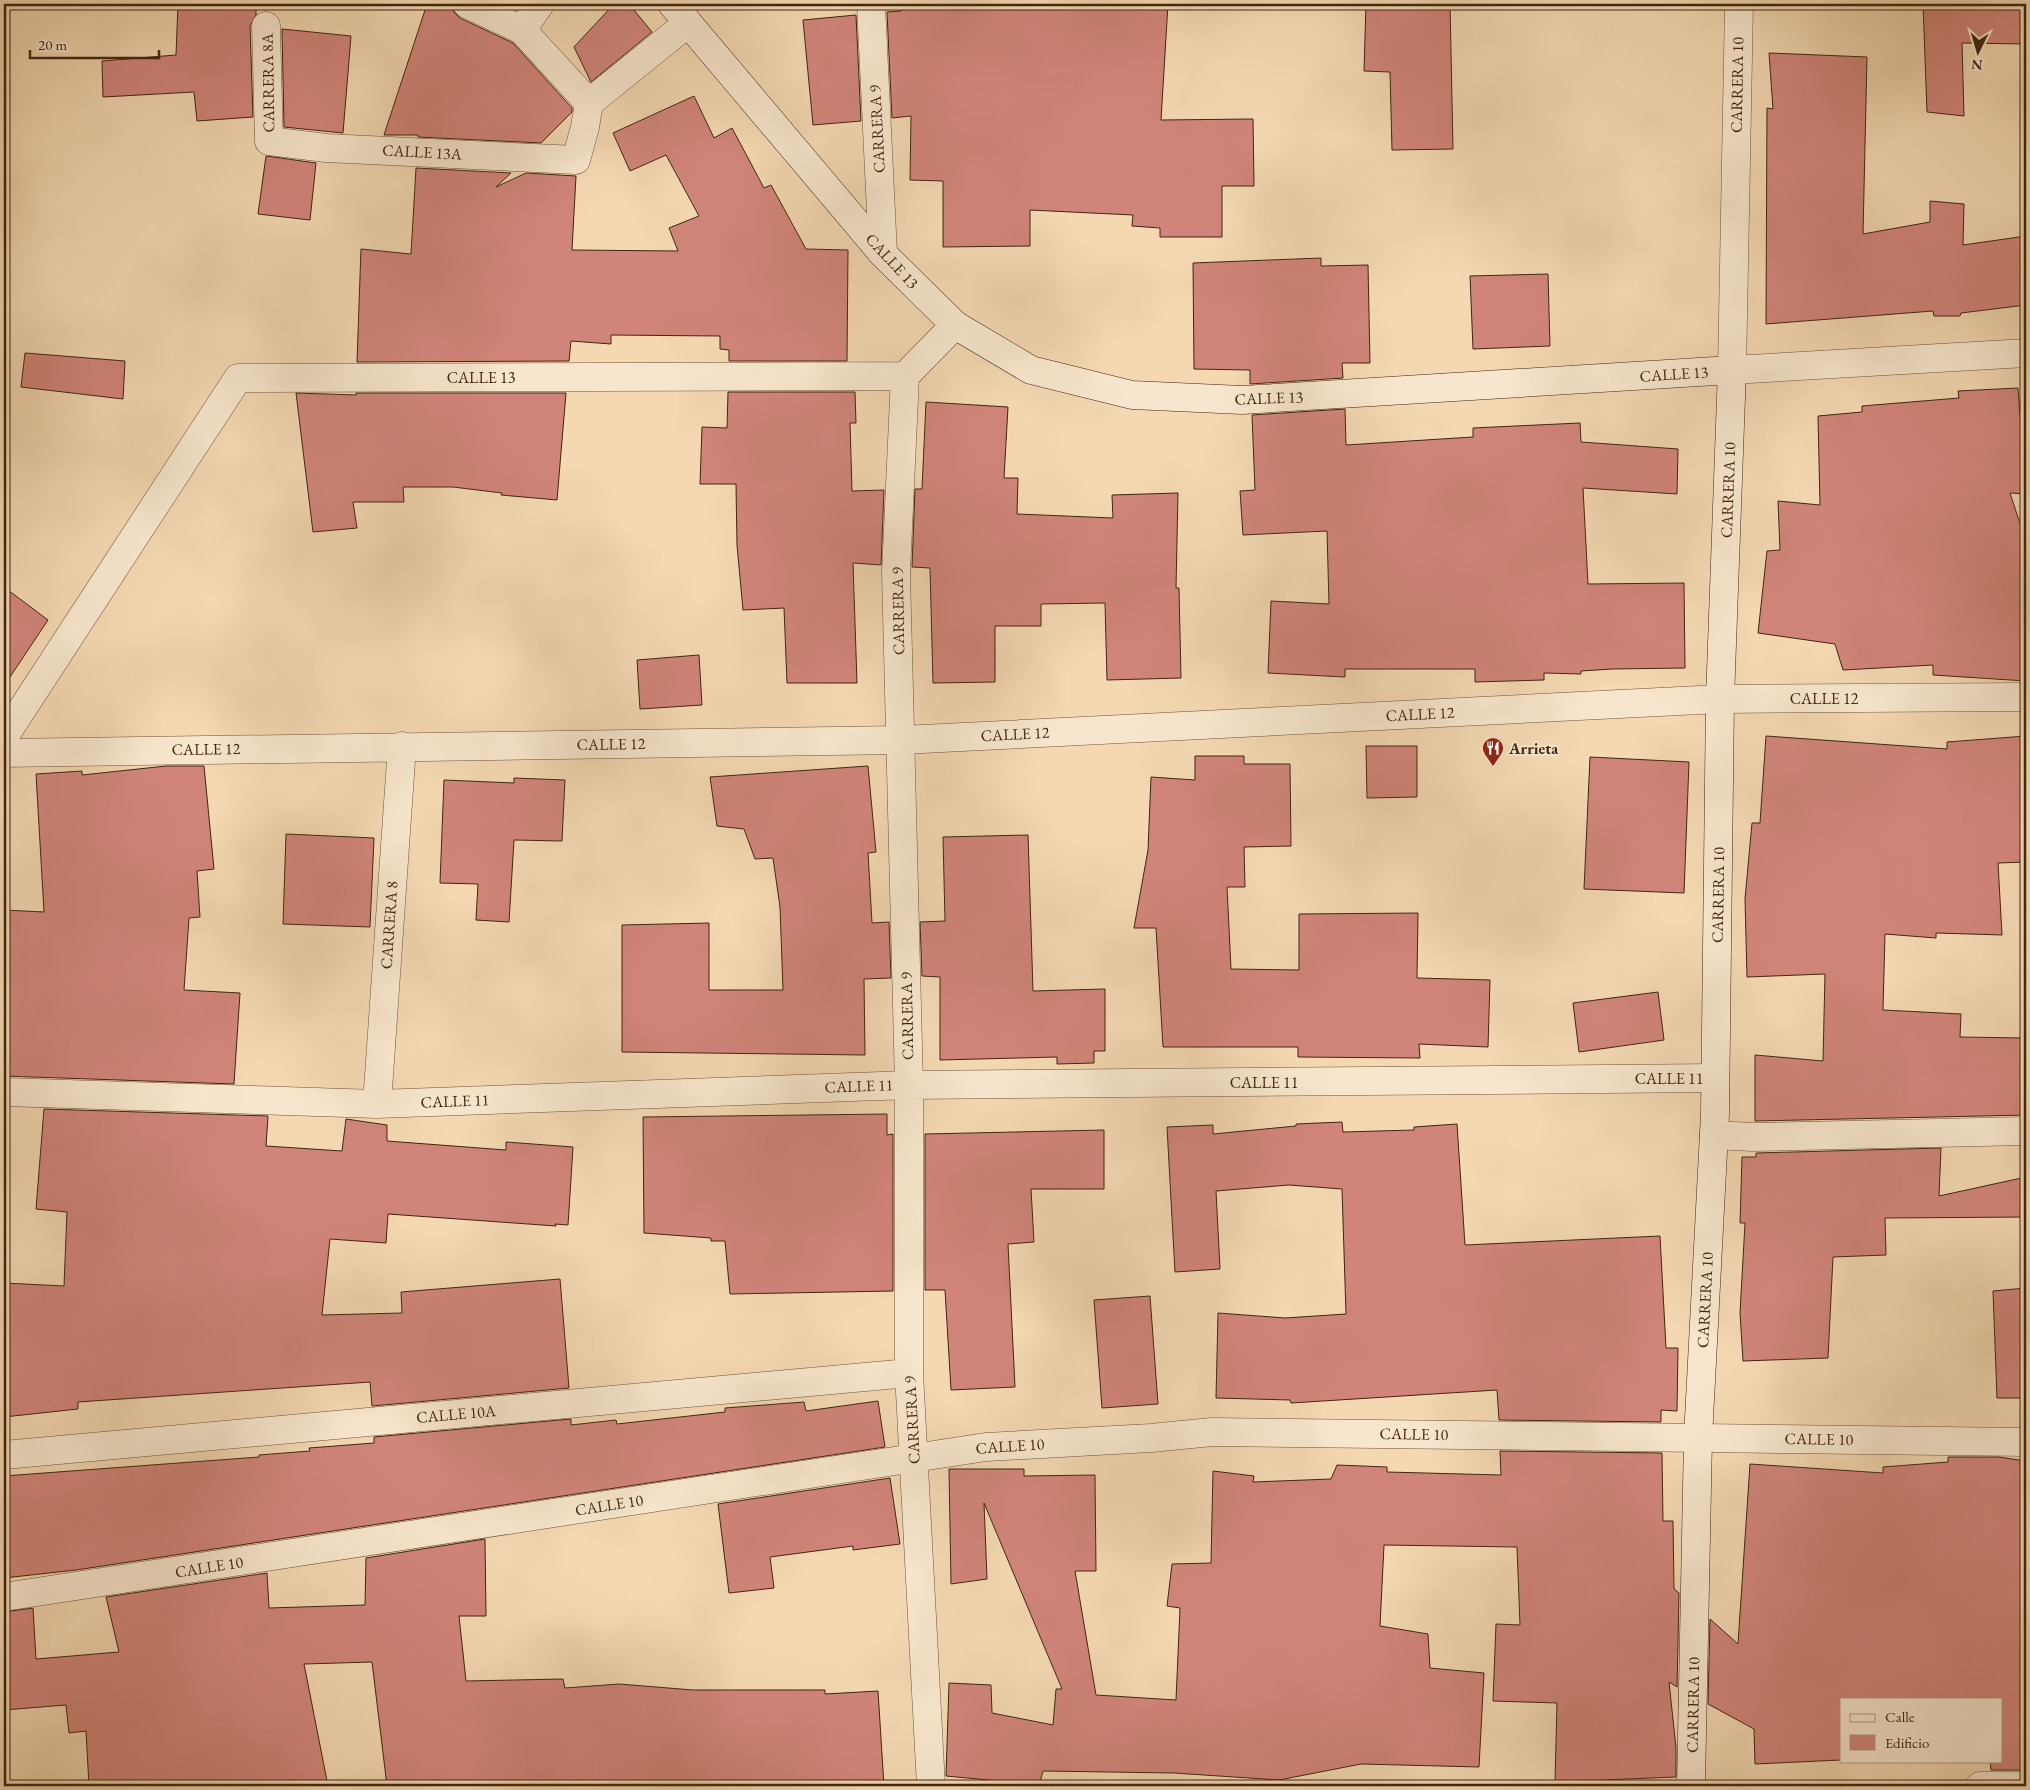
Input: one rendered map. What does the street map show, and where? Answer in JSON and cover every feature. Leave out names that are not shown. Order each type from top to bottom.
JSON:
[{"type":"street","points":[[467,4],[522,30],[589,103],[680,13]]},
{"type":"street","points":[[522,30],[540,4]]},
{"type":"street","name":"CARRERA 9","points":[[870,4],[883,254]]},
{"type":"street","name":"CARRERA 10","points":[[1691,1786],[1698,1438],[1714,1135],[1720,699],[1732,370],[1739,4]]},
{"type":"street","name":"CALLE 13","points":[[680,13],[883,254],[955,325],[1031,370],[1132,395],[1242,400],[2026,353]]},
{"type":"street","name":"CARRERA 8A","points":[[266,26],[269,141]]},
{"type":"street","name":"CALLE 13A","points":[[269,141],[326,148],[576,160],[589,103]]},
{"type":"street","points":[[905,376],[955,325]]},
{"type":"street","name":"CARRERA 9","points":[[905,376],[896,573],[902,740],[909,1085],[909,1373],[932,1786]]},
{"type":"street","name":"CALLE 13","points":[[4,738],[238,378],[905,376]]},
{"type":"street","name":"CALLE 12","points":[[4,753],[902,740],[1720,699],[2026,697]]},
{"type":"street","name":"CARRERA 8","points":[[377,1104],[402,746]]},
{"type":"street","name":"CALLE 11","points":[[4,1092],[377,1104],[909,1085],[1715,1078]]},
{"type":"street","points":[[1714,1135],[1752,1137],[2026,1131]]},
{"type":"street","name":"CALLE 10A","points":[[4,1455],[909,1373]]},
{"type":"street","name":"CALLE 10","points":[[4,1597],[986,1447],[1150,1438],[1212,1432],[2026,1442]]},
{"type":"street","points":[[1980,1786],[2026,1786]]},
{"type":"building","points":[[178,4],[256,4],[256,15],[250,26],[253,117],[197,121],[194,92],[103,97],[102,61],[176,55]]},
{"type":"building","points":[[427,4],[452,4],[454,12],[460,18],[513,43],[572,108],[572,112],[541,143],[418,137],[418,135],[384,135]]},
{"type":"building","points":[[614,4],[629,4],[652,32],[591,82],[574,47]]},
{"type":"building","points":[[901,4],[1168,4],[1161,120],[1253,119],[1254,186],[1222,186],[1222,237],[1160,237],[1160,228],[1132,226],[1133,215],[1030,210],[1030,246],[943,247],[943,181],[910,180],[911,116],[892,118],[887,12],[901,11]]},
{"type":"building","points":[[1366,4],[1450,4],[1453,149],[1392,150],[1390,72],[1364,71]]},
{"type":"building","points":[[1923,4],[2026,4],[2026,44],[1962,43],[1964,116],[1927,112]]},
{"type":"building","points":[[856,15],[861,121],[813,125],[803,20]]},
{"type":"building","points":[[282,29],[351,36],[343,133],[284,127]]},
{"type":"building","points":[[1769,53],[1867,57],[1863,234],[1930,222],[1930,201],[1964,204],[1963,245],[2026,236],[2026,305],[1961,313],[1960,316],[1934,316],[1933,311],[1766,324],[1767,108],[1773,109]]},
{"type":"building","points":[[694,96],[714,138],[732,128],[764,188],[771,185],[806,249],[848,250],[847,361],[729,361],[729,350],[720,349],[720,336],[611,335],[611,344],[571,341],[569,361],[357,362],[361,249],[411,254],[416,168],[511,173],[496,187],[526,173],[576,176],[572,250],[678,251],[669,228],[699,216],[666,155],[630,171],[613,133]]},
{"type":"building","points":[[266,156],[316,163],[310,220],[258,214]]},
{"type":"building","points":[[1321,258],[1321,266],[1368,265],[1370,363],[1342,363],[1343,378],[1250,384],[1250,370],[1194,369],[1193,263]]},
{"type":"building","points":[[1548,274],[1550,346],[1473,349],[1470,276]]},
{"type":"building","points":[[25,353],[125,361],[123,399],[21,387]]},
{"type":"building","points":[[2018,388],[2026,494],[2010,493],[2026,542],[2026,681],[1933,675],[1933,665],[1843,670],[1835,644],[1758,633],[1767,551],[1780,550],[1778,501],[1820,505],[1818,416],[1862,412],[1862,406],[1959,398],[1958,391]]},
{"type":"building","points":[[728,392],[855,392],[856,423],[850,423],[852,491],[884,490],[881,565],[853,563],[857,683],[787,683],[784,608],[743,610],[737,545],[736,484],[700,484],[702,427],[727,428]]},
{"type":"building","points":[[296,393],[356,395],[356,393],[566,393],[557,500],[501,495],[502,493],[453,487],[403,487],[404,502],[353,502],[357,528],[313,532]]},
{"type":"building","points":[[926,402],[1008,407],[1004,478],[1018,478],[1017,514],[1113,518],[1112,495],[1178,493],[1176,588],[1179,588],[1181,678],[1107,680],[1105,603],[1041,604],[1041,626],[995,626],[995,682],[933,683],[930,568],[912,567],[915,489],[922,489]]},
{"type":"building","points":[[1345,409],[1346,445],[1473,437],[1473,428],[1580,423],[1581,442],[1678,449],[1677,494],[1583,488],[1588,584],[1684,583],[1685,668],[1612,669],[1581,671],[1581,674],[1544,673],[1544,680],[1475,682],[1475,669],[1345,669],[1345,677],[1268,673],[1271,601],[1329,604],[1327,531],[1243,535],[1240,491],[1255,490],[1252,415]]},
{"type":"building","points":[[4,587],[48,620],[4,686]]},
{"type":"building","points":[[699,655],[702,705],[640,709],[637,660]]},
{"type":"building","points":[[1766,736],[1947,749],[1947,742],[2026,736],[2026,862],[1998,863],[2002,935],[1936,933],[1936,938],[1885,934],[1883,1010],[1961,1014],[1960,1037],[2026,1038],[2026,1115],[1755,1121],[1755,1055],[1823,1061],[1825,974],[1747,977],[1745,899],[1752,823],[1760,823]]},
{"type":"building","points":[[1366,746],[1417,746],[1417,797],[1367,798]]},
{"type":"building","points":[[1195,756],[1244,756],[1244,764],[1290,764],[1291,846],[1244,847],[1245,887],[1227,887],[1231,969],[1299,970],[1299,914],[1418,913],[1417,978],[1490,980],[1488,1047],[1419,1044],[1420,1058],[1298,1057],[1298,1047],[1163,1047],[1156,928],[1134,928],[1148,850],[1151,777],[1195,780]]},
{"type":"building","points":[[1590,757],[1689,762],[1684,893],[1584,889]]},
{"type":"building","points":[[166,766],[204,766],[214,869],[197,871],[200,917],[189,918],[184,990],[240,993],[234,1084],[4,1076],[4,910],[44,912],[36,774],[82,771],[82,775]]},
{"type":"building","points":[[868,766],[876,852],[868,853],[872,923],[889,922],[891,978],[864,979],[865,1055],[622,1052],[622,925],[709,923],[709,990],[783,990],[780,907],[773,858],[755,859],[744,829],[717,826],[710,777]]},
{"type":"building","points":[[514,778],[565,780],[562,841],[514,840],[509,922],[476,920],[478,884],[440,883],[444,780],[514,783]]},
{"type":"building","points":[[286,834],[374,838],[370,927],[283,924]]},
{"type":"building","points":[[1028,835],[1033,991],[1105,989],[1105,1051],[1094,1051],[1094,1063],[1057,1064],[1057,1057],[940,1060],[940,977],[922,976],[920,922],[945,921],[943,837]]},
{"type":"building","points":[[1658,992],[1664,1040],[1579,1052],[1573,1003]]},
{"type":"building","points":[[44,1109],[268,1116],[266,1146],[342,1151],[346,1119],[387,1125],[387,1141],[506,1150],[506,1142],[573,1147],[568,1225],[555,1224],[556,1226],[388,1214],[386,1243],[330,1239],[322,1315],[402,1313],[401,1292],[560,1279],[569,1388],[372,1406],[370,1382],[78,1402],[78,1409],[4,1417],[4,1283],[64,1286],[67,1212],[36,1209]]},
{"type":"building","points":[[887,1114],[887,1135],[893,1134],[893,1291],[730,1294],[725,1241],[711,1241],[711,1238],[644,1233],[643,1117]]},
{"type":"building","points":[[1342,1122],[1343,1132],[1414,1130],[1414,1127],[1457,1124],[1465,1245],[1660,1236],[1666,1348],[1678,1348],[1677,1411],[1661,1410],[1661,1422],[1499,1420],[1497,1390],[1291,1403],[1290,1400],[1216,1398],[1218,1313],[1285,1318],[1346,1314],[1342,1189],[1289,1185],[1216,1191],[1220,1269],[1175,1272],[1167,1127],[1213,1125],[1213,1134],[1296,1126],[1296,1124]]},
{"type":"building","points":[[1104,1130],[1104,1189],[1031,1189],[1034,1242],[1008,1244],[1015,1387],[951,1390],[945,1290],[925,1290],[925,1134]]},
{"type":"building","points":[[1941,1148],[1939,1196],[2026,1177],[2026,1217],[1885,1218],[1886,1255],[1833,1257],[1828,1358],[1743,1361],[1740,1313],[1745,1223],[1740,1223],[1742,1157],[1756,1157],[1756,1153]]},
{"type":"building","points":[[2026,1288],[2026,1398],[1997,1398],[1993,1291]]},
{"type":"building","points":[[1150,1296],[1158,1404],[1102,1408],[1094,1300]]},
{"type":"building","points":[[878,1401],[885,1447],[76,1570],[4,1578],[4,1476],[259,1457],[259,1455],[310,1451],[309,1448],[374,1443],[374,1437],[571,1419],[571,1425],[616,1420],[617,1424],[725,1412],[725,1408],[804,1402],[806,1411]]},
{"type":"building","points":[[1500,1451],[1662,1453],[1663,1521],[1673,1521],[1674,1589],[1679,1593],[1677,1687],[1669,1682],[1676,1748],[1676,1777],[1555,1782],[1557,1703],[1493,1701],[1496,1624],[1520,1625],[1517,1547],[1384,1545],[1380,1626],[1428,1634],[1430,1668],[1484,1673],[1479,1767],[1361,1764],[1279,1780],[1174,1773],[1043,1771],[1039,1786],[1010,1786],[1010,1782],[946,1776],[949,1683],[991,1685],[992,1713],[1053,1725],[1056,1689],[1062,1689],[984,1503],[987,1579],[951,1584],[949,1469],[1024,1469],[1024,1476],[1095,1475],[1096,1571],[1075,1571],[1096,1695],[1176,1700],[1180,1608],[1167,1606],[1172,1564],[1211,1563],[1213,1471],[1254,1476],[1253,1482],[1331,1479],[1337,1465],[1387,1467],[1387,1472],[1501,1475]]},
{"type":"building","points":[[1948,1457],[1999,1457],[2026,1461],[2026,1770],[1991,1770],[1990,1762],[2002,1762],[2002,1698],[1840,1698],[1840,1760],[1755,1764],[1754,1729],[1708,1704],[1710,1619],[1738,1644],[1750,1464],[1883,1473],[1883,1467],[1948,1462]]},
{"type":"building","points":[[890,1478],[900,1544],[853,1550],[853,1546],[770,1557],[774,1588],[729,1593],[718,1504]]},
{"type":"building","points":[[485,1539],[486,1616],[459,1616],[466,1681],[563,1679],[565,1688],[619,1684],[693,1690],[825,1690],[825,1694],[878,1691],[884,1786],[387,1786],[372,1662],[304,1664],[328,1786],[89,1786],[86,1731],[69,1733],[66,1705],[4,1710],[4,1612],[33,1608],[36,1659],[119,1652],[106,1597],[267,1573],[269,1608],[365,1605],[366,1558]]},
{"type":"place","name":"Arrieta","points":[[1493,767]]}]
